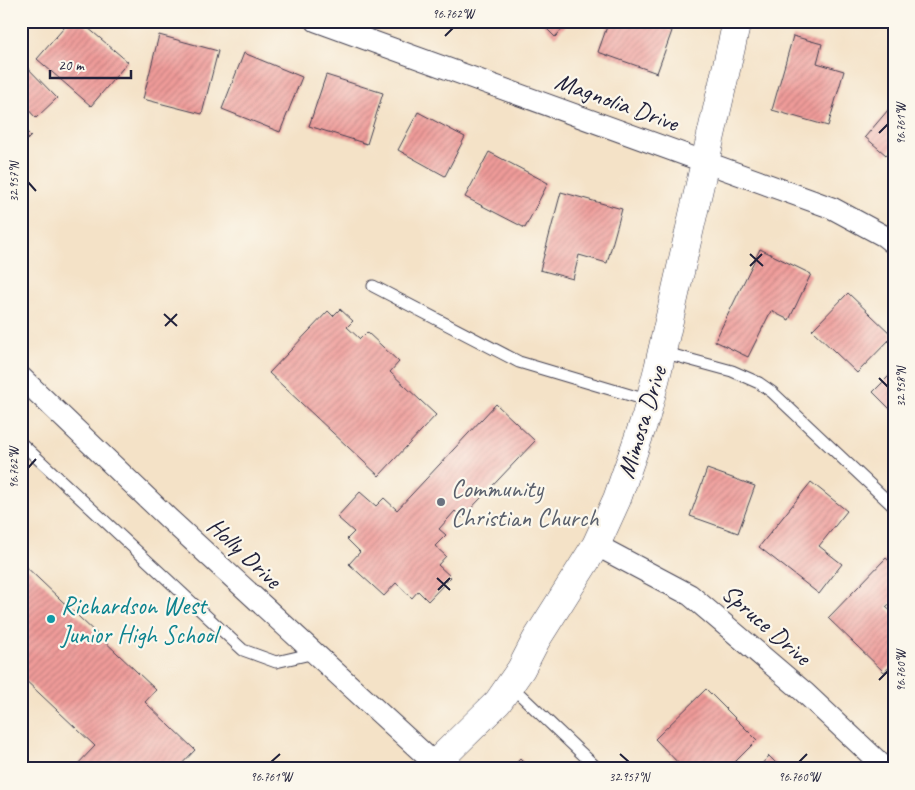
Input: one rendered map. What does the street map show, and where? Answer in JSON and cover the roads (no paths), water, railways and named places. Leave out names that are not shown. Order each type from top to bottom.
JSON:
[{"type":"street","name":"Magnolia Drive","points":[[316,21],[832,208],[884,236],[894,244]]},
{"type":"street","name":"Mimosa Drive","points":[[433,766],[498,702],[510,685],[596,545],[617,499],[650,401],[737,21]]},
{"type":"street","name":"Holly Drive","points":[[21,377],[167,517],[315,653],[433,766]]},
{"type":"street","name":"Spruce Drive","points":[[596,545],[690,595],[804,692],[886,769]]},
{"type":"lane","points":[[373,286],[519,362],[650,401]]},
{"type":"lane","points":[[662,352],[732,371],[759,383],[772,392],[894,507]]},
{"type":"lane","points":[[21,443],[243,650],[276,662],[315,653]]},
{"type":"lane","points":[[510,685],[598,769]]},
{"type":"place","name":"Community Christian Church","points":[[441,502]]},
{"type":"place","name":"Richardson West Junior High School","points":[[51,619]]}]
